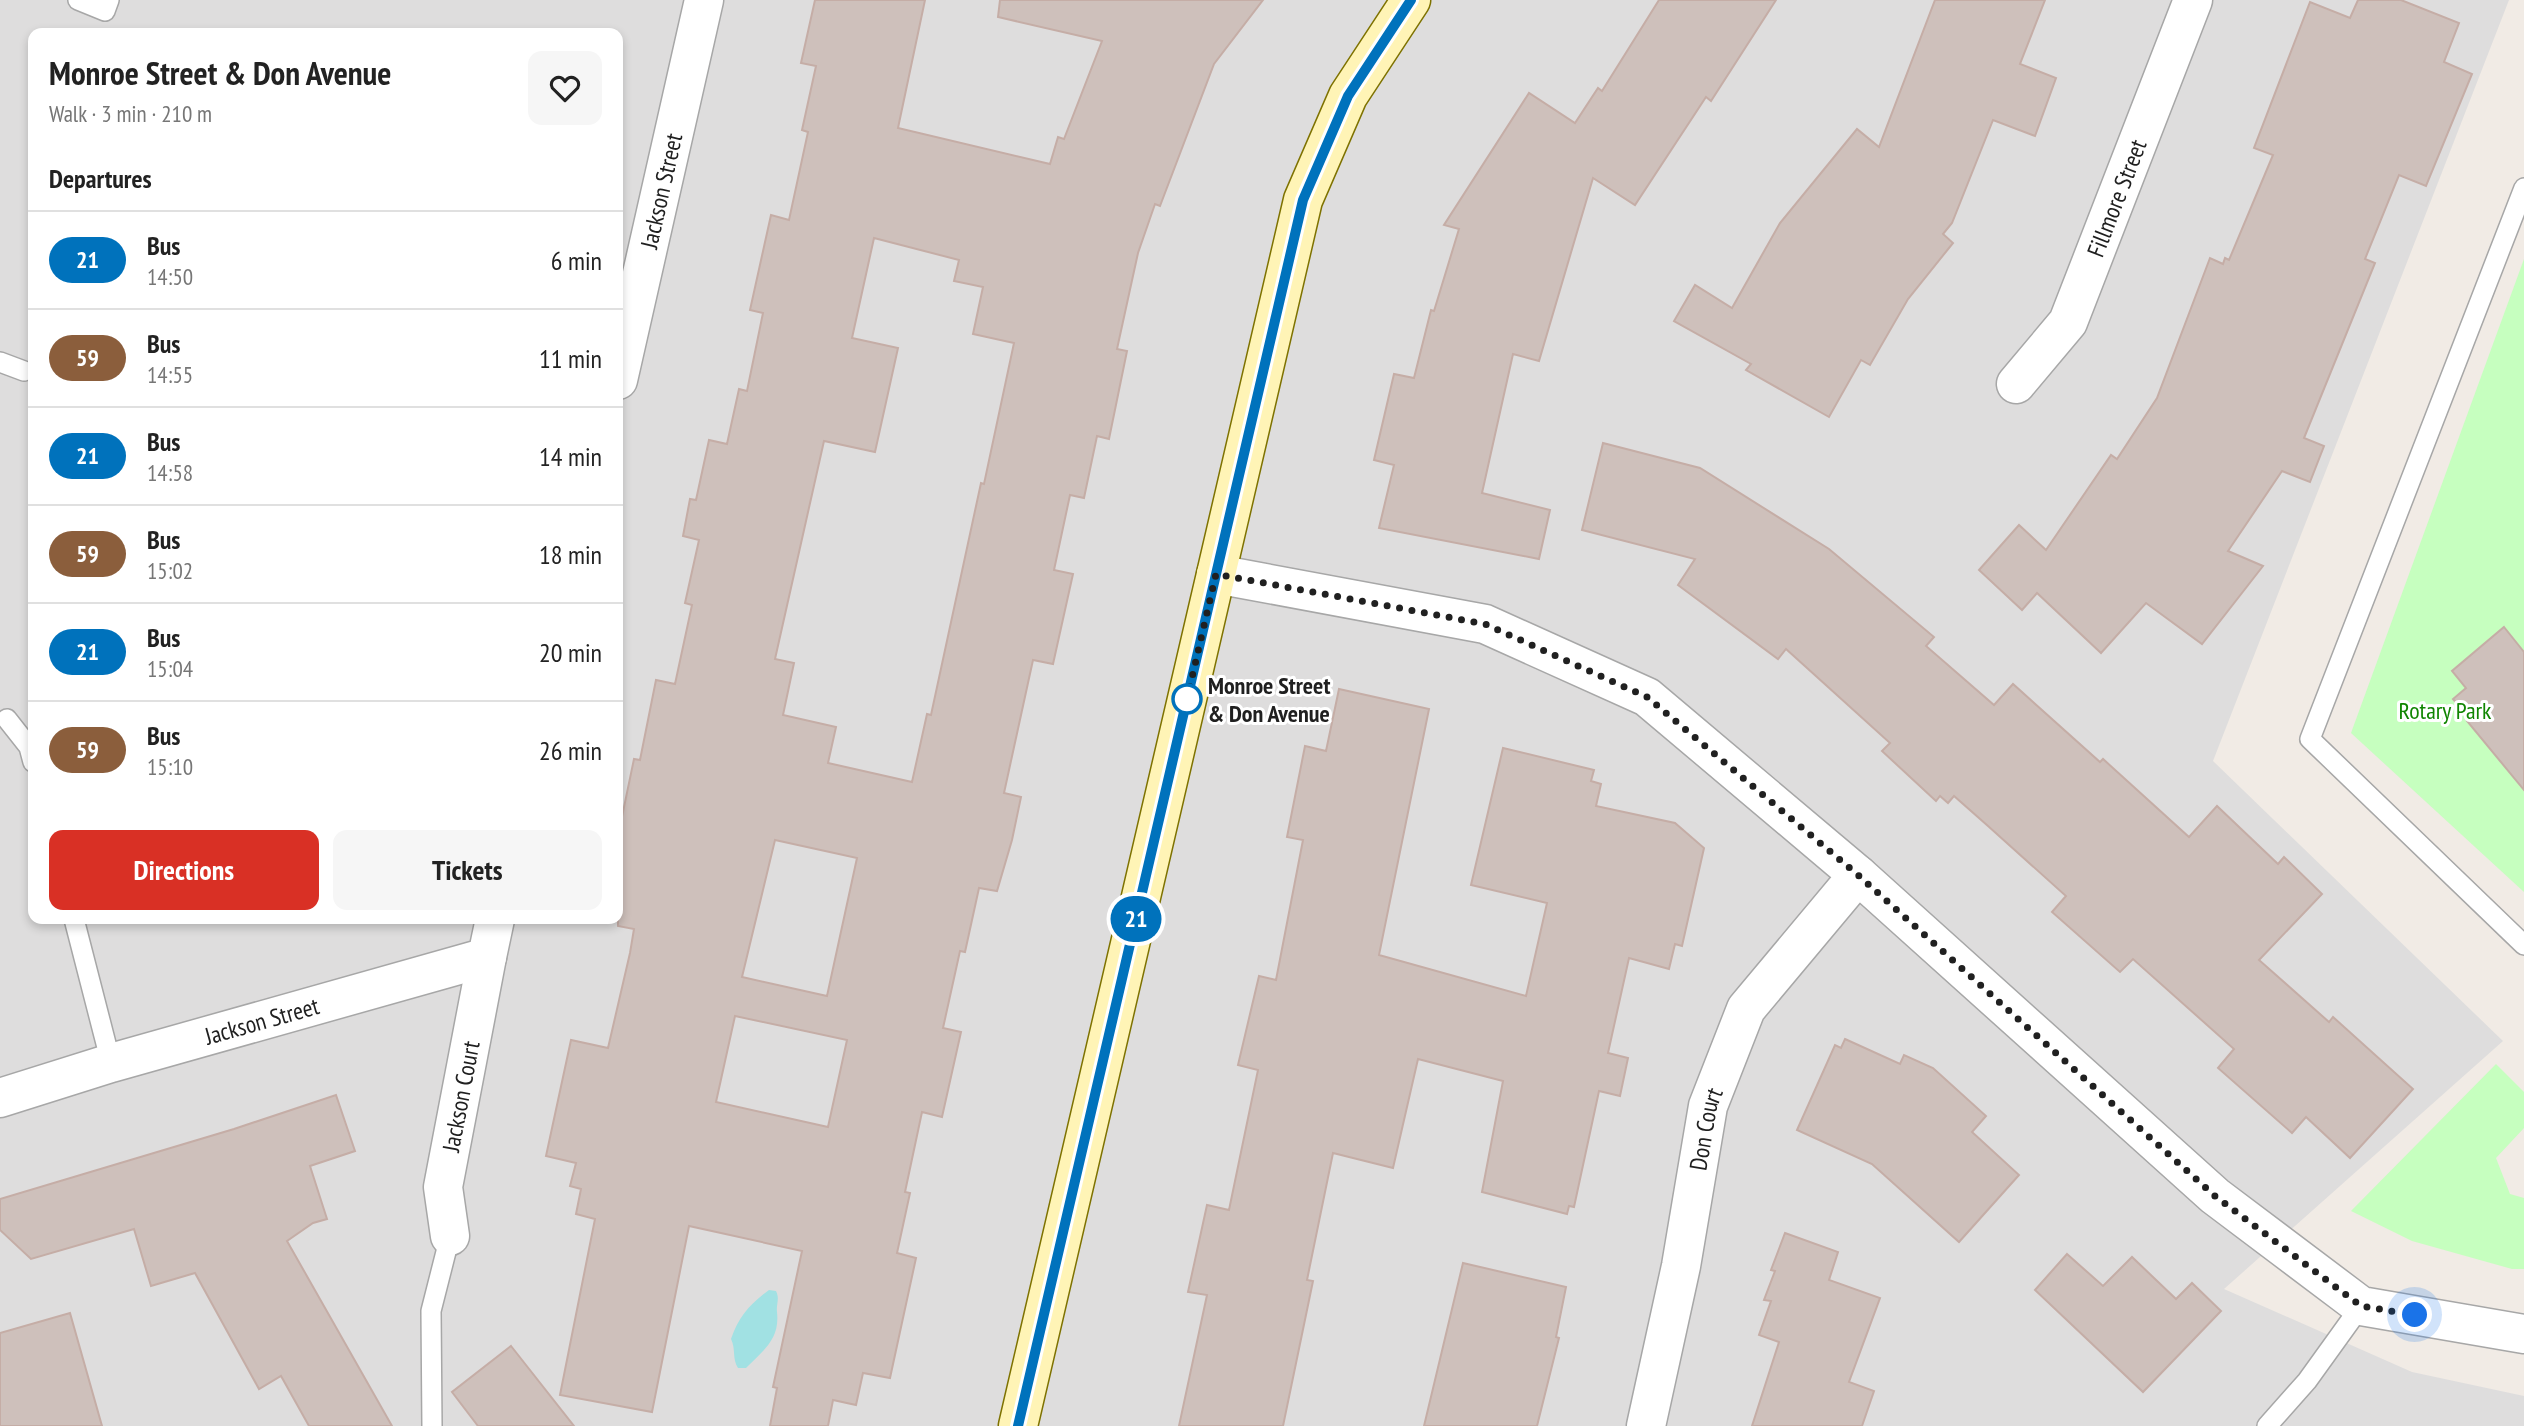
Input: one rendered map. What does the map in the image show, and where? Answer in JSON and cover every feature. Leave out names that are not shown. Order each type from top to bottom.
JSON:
[{"type":"main road","points":[[1018,1426],[1303,200],[1348,96],[1411,0]]},
{"type":"street","name":"Jackson Street","points":[[623,358],[704,0]]},
{"type":"street","name":"Fillmore Street","points":[[2016,384],[2068,322],[2193,0]]},
{"type":"street","points":[[1216,574],[1485,624],[1647,697],[1858,875],[2215,1196],[2361,1306],[2524,1334]]},
{"type":"street","name":"Don Court","points":[[1646,1426],[1681,1266],[1708,1106],[1746,1009],[1858,875]]},
{"type":"street","points":[[487,957],[494,924]]},
{"type":"street","name":"Jackson Street","points":[[0,1098],[111,1063],[487,957]]},
{"type":"street","name":"Jackson Court","points":[[450,1236],[443,1186],[487,957]]},
{"type":"lane","points":[[78,0],[105,11],[109,0]]},
{"type":"lane","points":[[2524,188],[2310,739],[2524,945]]},
{"type":"lane","points":[[0,362],[24,371]]},
{"type":"lane","points":[[7,719],[28,745]]},
{"type":"lane","points":[[75,924],[111,1063]]},
{"type":"lane","points":[[432,1426],[431,1311],[450,1236]]},
{"type":"lane","points":[[2267,1426],[2306,1381],[2361,1306]]},
{"type":"shaded area","points":[[0,0],[2509,0],[2213,761],[2503,1041],[2224,1289],[2412,1372],[2524,1396],[2524,1426],[0,1426]]},
{"type":"green space","name":"Rotary Park","points":[[2524,259],[2524,892],[2351,733]]},
{"type":"green space","points":[[2496,1064],[2524,1092],[2524,1128],[2496,1158],[2510,1194],[2524,1198],[2524,1269],[2512,1269],[2412,1241],[2351,1211]]},
{"type":"water","points":[[769,1290],[776,1291],[778,1297],[776,1330],[765,1349],[746,1368],[738,1368],[731,1339],[734,1331],[746,1311]]},
{"type":"building","points":[[815,0],[925,0],[898,128],[1050,164],[1058,137],[1064,139],[1102,41],[998,17],[1000,0],[1263,0],[1214,64],[1160,206],[1155,204],[1138,253],[1117,349],[1127,351],[1109,439],[1097,436],[1084,498],[1070,495],[1054,570],[1073,574],[1053,664],[1033,660],[1004,793],[1021,797],[1012,840],[997,891],[979,888],[965,952],[960,951],[943,1028],[961,1032],[942,1117],[922,1112],[905,1192],[910,1193],[897,1253],[916,1258],[890,1378],[863,1373],[856,1405],[833,1400],[828,1426],[770,1426],[777,1388],[773,1387],[802,1251],[689,1226],[652,1412],[560,1395],[595,1219],[576,1214],[581,1189],[570,1186],[576,1163],[546,1156],[571,1040],[608,1048],[634,929],[618,924],[623,924],[623,812],[634,759],[640,760],[656,680],[675,684],[692,605],[685,603],[699,540],[683,536],[690,499],[696,500],[709,440],[727,444],[739,389],[747,391],[763,313],[750,310],[771,215],[789,220],[808,132],[802,130],[816,66],[801,63]],"holes":[[[874,238],[959,260],[954,281],[983,287],[973,334],[1014,343],[931,715],[927,714],[912,782],[828,763],[836,727],[783,715],[794,663],[775,659],[824,441],[875,452],[898,348],[852,338]],[[775,840],[857,858],[827,996],[742,977]],[[735,1016],[847,1040],[828,1127],[716,1102]]]},
{"type":"building","points":[[1659,0],[1776,0],[1711,101],[1706,97],[1635,205],[1593,178],[1539,361],[1513,354],[1482,493],[1550,510],[1539,559],[1379,528],[1394,465],[1374,460],[1394,374],[1414,378],[1431,310],[1434,311],[1459,229],[1444,225],[1529,93],[1575,123],[1598,88],[1602,91]]},
{"type":"building","points":[[1935,0],[2045,0],[2020,64],[2056,78],[2035,136],[1993,120],[1952,223],[1943,234],[1953,243],[1908,299],[1870,365],[1861,360],[1829,417],[1746,370],[1751,364],[1674,321],[1695,285],[1732,308],[1780,223],[1857,129],[1879,147]]},
{"type":"building","points":[[2358,0],[2401,0],[2459,23],[2444,62],[2472,74],[2426,186],[2399,175],[2365,259],[2375,263],[2304,438],[2324,446],[2310,482],[2282,471],[2228,551],[2263,566],[2202,644],[2146,603],[2101,653],[2037,593],[2022,610],[1979,570],[2019,525],[2046,550],[2111,455],[2117,459],[2157,398],[2210,258],[2223,264],[2225,258],[2229,260],[2273,155],[2254,148],[2310,2],[2350,18]]},
{"type":"building","points":[[1603,443],[1700,468],[1829,549],[1934,637],[1926,646],[1994,705],[2013,684],[2100,762],[2103,759],[2189,837],[2217,806],[2278,864],[2284,857],[2322,894],[2259,960],[2329,1022],[2333,1017],[2413,1089],[2350,1158],[2306,1117],[2292,1133],[2218,1068],[2234,1049],[2133,959],[2120,972],[2052,912],[2066,896],[1988,826],[1954,796],[1948,803],[1940,796],[1936,801],[1882,751],[1890,743],[1786,649],[1778,659],[1678,585],[1695,559],[1582,530]]},
{"type":"building","points":[[2504,627],[2524,652],[2524,790],[2467,721],[2470,719],[2453,699],[2466,688],[2452,671]]},
{"type":"building","points":[[1339,689],[1429,709],[1379,955],[1526,996],[1547,903],[1471,885],[1503,748],[1594,770],[1591,781],[1601,784],[1596,806],[1675,823],[1704,848],[1682,946],[1675,944],[1669,969],[1629,958],[1608,1053],[1628,1058],[1620,1096],[1599,1091],[1574,1207],[1569,1206],[1567,1214],[1482,1192],[1503,1081],[1418,1059],[1393,1168],[1333,1153],[1307,1280],[1313,1281],[1283,1426],[1179,1426],[1207,1295],[1188,1292],[1207,1205],[1229,1210],[1258,1070],[1238,1065],[1259,976],[1276,980],[1303,840],[1287,837],[1305,746],[1326,751]]},
{"type":"building","points":[[1845,1039],[1900,1064],[1904,1055],[1933,1068],[1986,1116],[1972,1132],[2019,1175],[1959,1242],[1872,1164],[1797,1130],[1835,1045],[1841,1048]]},
{"type":"building","points":[[336,1095],[355,1151],[310,1166],[327,1219],[313,1223],[287,1241],[392,1426],[309,1426],[281,1376],[259,1389],[195,1273],[151,1286],[134,1229],[31,1259],[0,1230],[0,1199],[234,1129]]},
{"type":"building","points":[[1785,1233],[1838,1252],[1829,1280],[1880,1298],[1849,1382],[1874,1391],[1862,1426],[1752,1426],[1779,1342],[1759,1335],[1771,1301],[1764,1300],[1775,1271],[1771,1270]]},
{"type":"building","points":[[2067,1254],[2103,1286],[2132,1257],[2176,1299],[2192,1283],[2221,1311],[2143,1392],[2035,1290]]},
{"type":"building","points":[[1463,1263],[1566,1287],[1556,1337],[1559,1338],[1537,1426],[1424,1426]]},
{"type":"building","points":[[70,1313],[102,1426],[0,1426],[0,1333]]},
{"type":"building","points":[[511,1346],[574,1426],[478,1426],[452,1392]]},
{"type":"bus line","name":"21","points":[[1018,1426],[1303,200],[1348,96],[1411,0]]},
{"type":"place","name":"Monroe Street & Don Avenue","points":[[1187,699]]},
{"type":"route","points":[[1187,699],[1186,701],[1216,574],[1485,624],[1647,697],[1858,875],[2215,1196],[2361,1306],[2415,1315]]}]
